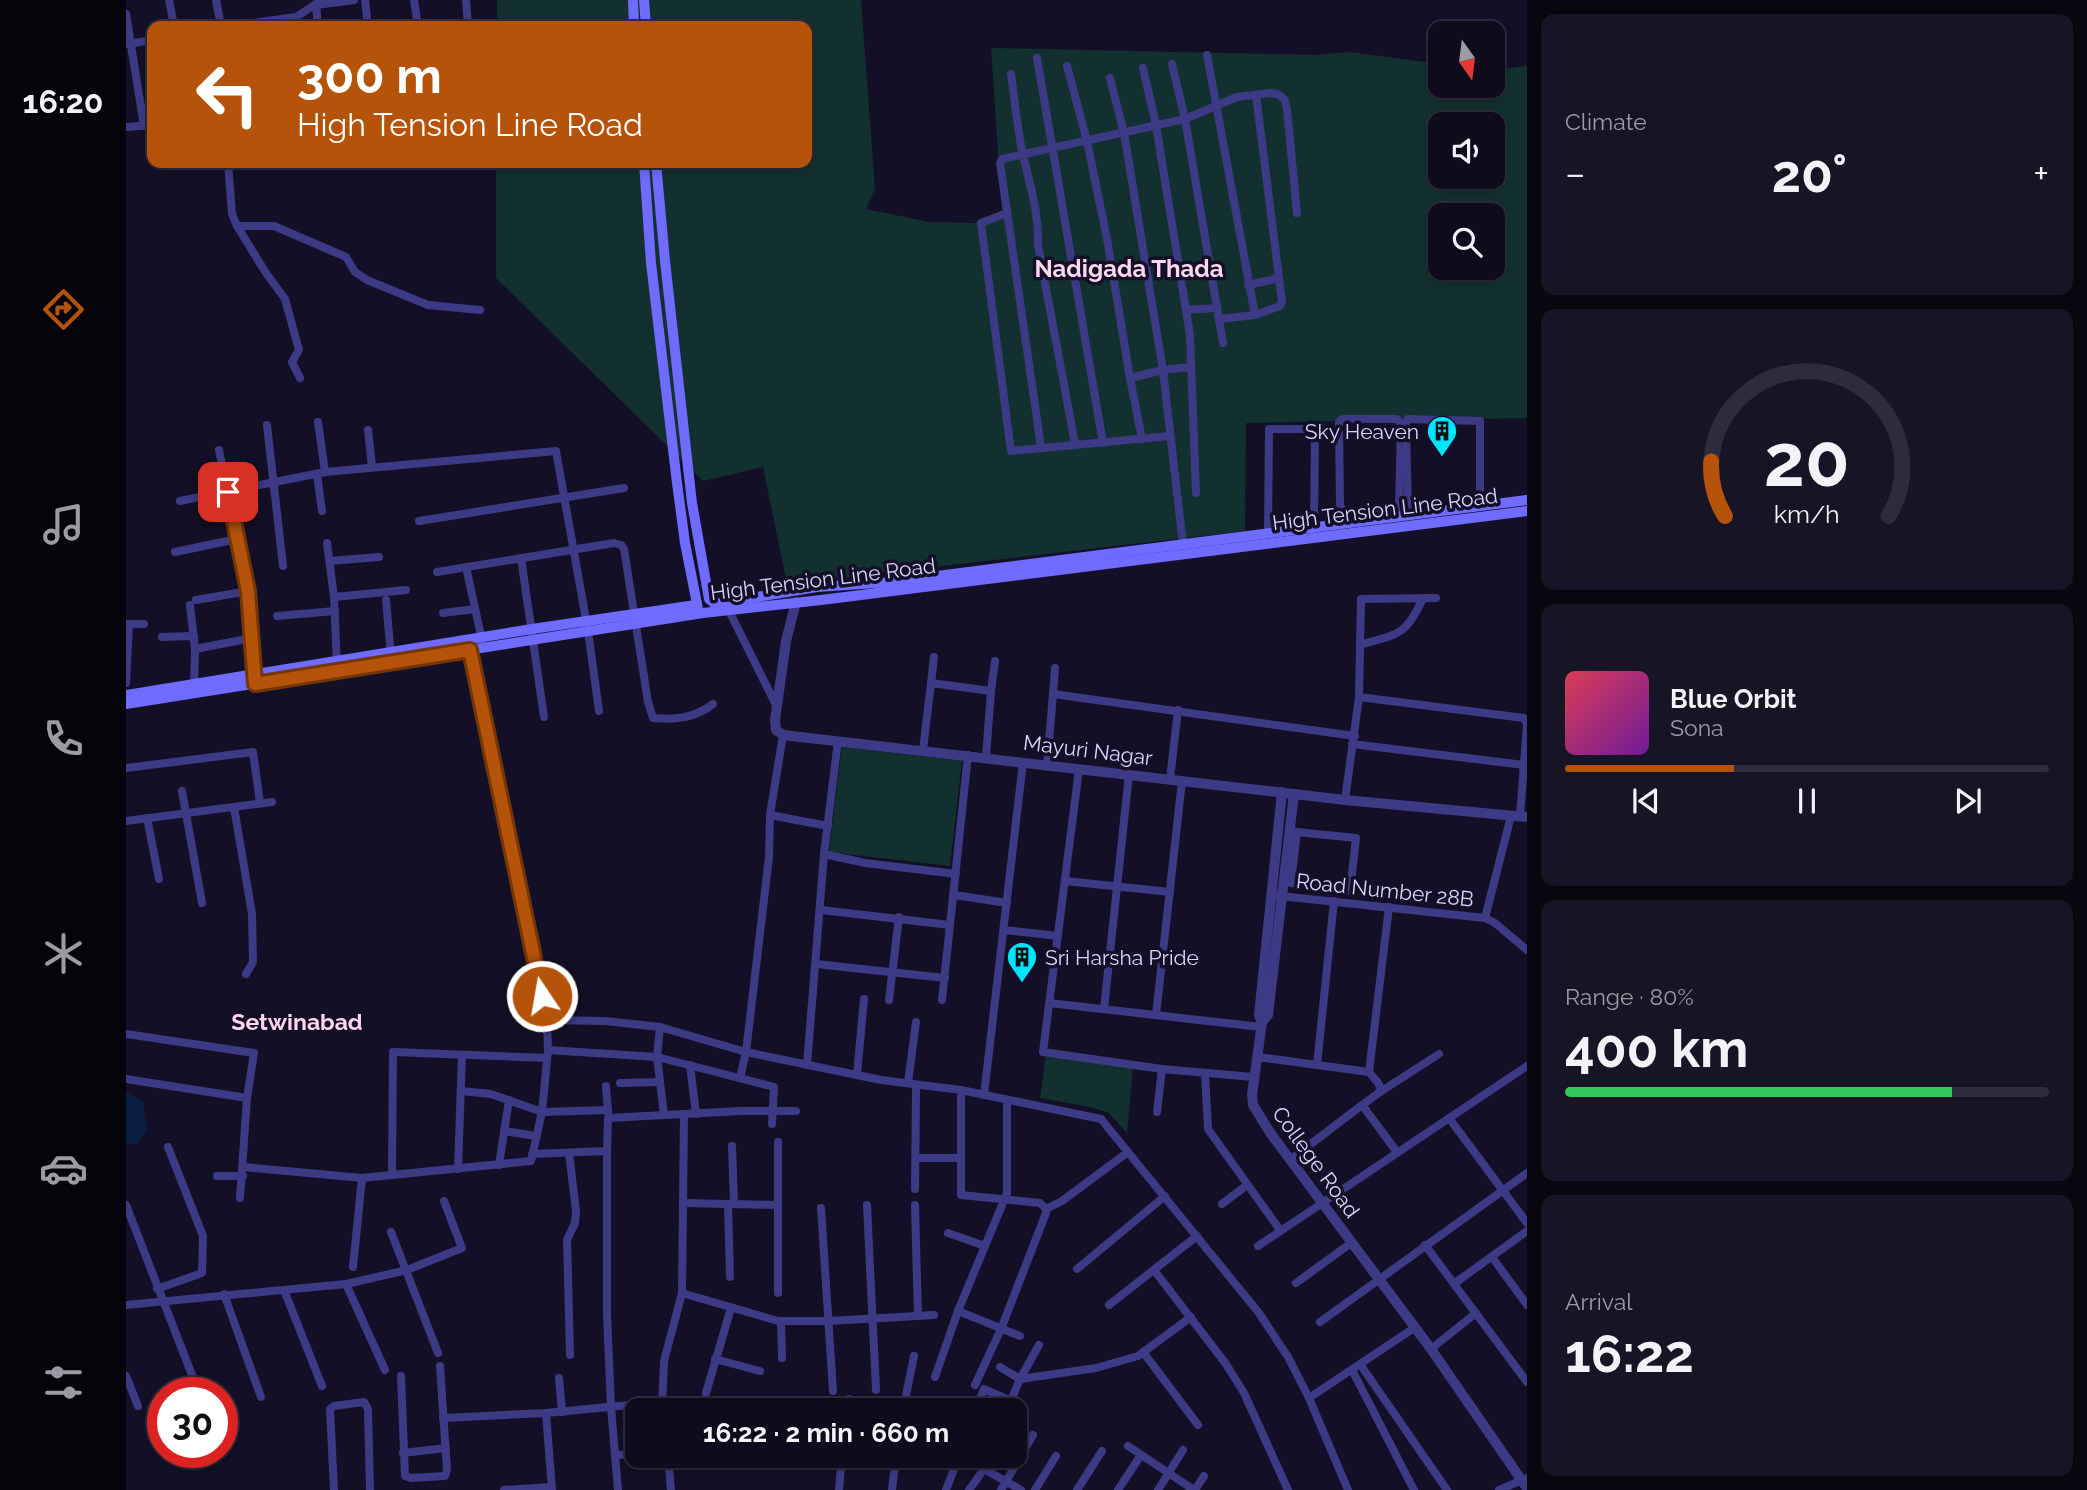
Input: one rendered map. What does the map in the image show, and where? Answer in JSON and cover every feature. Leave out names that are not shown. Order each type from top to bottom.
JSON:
[{"type":"main road","points":[[633,0],[634,21]]},
{"type":"main road","points":[[645,0],[646,21]]},
{"type":"main road","points":[[644,168],[652,263],[677,483],[699,609]]},
{"type":"main road","points":[[656,168],[692,503],[709,599],[715,604],[796,596]]},
{"type":"main road","points":[[652,263],[665,261]]},
{"type":"main road","name":"High Tension Line Road","points":[[1000,573],[1268,534],[1314,533],[1392,514],[1408,516],[1527,500]]},
{"type":"main road","name":"High Tension Line Road","points":[[587,627],[699,609],[729,611],[796,596],[891,582],[1000,573],[1314,533],[1527,511]]},
{"type":"main road","points":[[126,704],[194,689],[587,627]]},
{"type":"main road","points":[[126,695],[194,689]]},
{"type":"street","points":[[170,0],[173,21]]},
{"type":"street","points":[[216,0],[220,21]]},
{"type":"street","points":[[277,21],[296,17],[319,2],[354,0]]},
{"type":"street","points":[[365,0],[367,21]]},
{"type":"street","points":[[414,0],[417,21]]},
{"type":"street","points":[[466,0],[468,21]]},
{"type":"street","points":[[318,21],[319,2]]},
{"type":"street","points":[[126,14],[128,44],[147,121]]},
{"type":"street","points":[[128,44],[147,41]]},
{"type":"street","points":[[1207,55],[1255,315]]},
{"type":"street","points":[[1037,58],[1103,443]]},
{"type":"street","points":[[1172,64],[1185,119],[1223,343]]},
{"type":"street","points":[[1067,66],[1087,141],[1107,239],[1142,439]]},
{"type":"street","points":[[1143,68],[1156,125],[1190,335],[1196,493]]},
{"type":"street","points":[[1010,74],[1023,154],[1034,194],[1039,223],[1038,245],[1074,444]]},
{"type":"street","points":[[1110,78],[1124,133],[1163,370],[1183,545]]},
{"type":"street","points":[[1041,447],[1000,161],[1005,157],[1185,119],[1237,97],[1278,94],[1285,100],[1297,213]]},
{"type":"street","points":[[1219,319],[1255,315],[1280,306],[1282,302],[1256,95]]},
{"type":"street","points":[[126,127],[147,125]]},
{"type":"street","points":[[228,168],[232,214],[266,273],[285,299],[299,351],[292,362],[300,378]]},
{"type":"street","points":[[1007,213],[981,223],[1011,451],[1170,436]]},
{"type":"street","points":[[237,226],[274,226],[346,257],[355,272],[367,280],[428,305],[480,310]]},
{"type":"street","points":[[1248,285],[1279,278]]},
{"type":"street","points":[[1186,310],[1217,308]]},
{"type":"street","points":[[1130,378],[1191,367]]},
{"type":"street","points":[[1343,419],[1399,420],[1400,506],[1392,514],[1351,511],[1343,510],[1340,506],[1338,424],[1343,419]]},
{"type":"street","points":[[1408,516],[1408,419],[1480,421],[1480,507]]},
{"type":"street","points":[[318,422],[322,511]]},
{"type":"street","points":[[267,425],[283,566]]},
{"type":"street","points":[[1268,534],[1269,429],[1315,429],[1314,533]]},
{"type":"street","points":[[368,430],[372,467]]},
{"type":"street","points":[[219,450],[248,591],[255,679]]},
{"type":"street","points":[[180,501],[321,473],[556,451],[599,711]]},
{"type":"street","points":[[419,522],[624,488]]},
{"type":"street","points":[[1351,511],[1356,523]]},
{"type":"street","points":[[175,552],[237,539]]},
{"type":"street","points":[[327,543],[334,597],[337,666]]},
{"type":"street","points":[[437,572],[572,549],[614,543],[621,545],[624,549],[648,702],[653,718],[689,718],[702,713],[713,704]]},
{"type":"street","points":[[330,561],[379,557]]},
{"type":"street","points":[[521,558],[544,716]]},
{"type":"street","points":[[466,568],[482,643]]},
{"type":"street","points":[[334,597],[406,590]]},
{"type":"street","points":[[194,689],[193,602],[248,591]]},
{"type":"street","points":[[740,1079],[746,1052],[769,857],[770,815],[783,735],[774,725],[776,707],[796,596]]},
{"type":"street","points":[[1360,645],[1403,631],[1415,617],[1423,598]]},
{"type":"street","points":[[1345,800],[1359,697],[1362,599],[1436,598]]},
{"type":"street","points":[[386,600],[391,657]]},
{"type":"street","points":[[443,613],[475,609]]},
{"type":"street","points":[[277,616],[335,611]]},
{"type":"street","points":[[729,611],[776,707]]},
{"type":"street","points":[[126,683],[127,624],[144,624]]},
{"type":"street","points":[[162,637],[194,636]]},
{"type":"street","points":[[195,649],[252,638]]},
{"type":"street","points":[[217,1176],[243,1172],[362,1178],[531,1161],[542,1112],[548,1020],[469,645]]},
{"type":"street","points":[[923,750],[934,657]]},
{"type":"street","points":[[986,757],[995,661]]},
{"type":"street","points":[[1047,765],[1055,668]]},
{"type":"street","points":[[931,683],[991,691]]},
{"type":"street","points":[[1053,694],[1178,710],[1524,765]]},
{"type":"street","points":[[1359,697],[1524,718],[1527,724],[1519,816],[1485,918],[1527,950]]},
{"type":"street","points":[[1170,779],[1178,710]]},
{"type":"street","name":"Mayuri Nagar","points":[[783,735],[1345,800],[1519,816]]},
{"type":"street","points":[[807,1065],[824,854],[838,741]]},
{"type":"street","points":[[126,768],[253,752],[260,803]]},
{"type":"street","points":[[942,1000],[968,755]]},
{"type":"street","points":[[984,1095],[1023,762]]},
{"type":"street","points":[[1079,769],[1043,1052],[1162,1069],[1253,1077]]},
{"type":"street","points":[[1104,1009],[1129,775]]},
{"type":"street","points":[[1156,1015],[1182,781]]},
{"type":"street","points":[[182,791],[202,903]]},
{"type":"street","points":[[1282,792],[1284,861],[1291,883],[1350,891],[1357,839],[1299,832],[1284,861]]},
{"type":"street","points":[[1284,861],[1294,794]]},
{"type":"street","points":[[126,821],[272,802]]},
{"type":"street","points":[[234,807],[252,914],[253,962],[246,974]]},
{"type":"street","points":[[770,815],[828,826]]},
{"type":"street","points":[[147,818],[159,879]]},
{"type":"street","points":[[824,854],[865,863],[956,874]]},
{"type":"street","name":"College Road","points":[[1284,861],[1276,895],[1268,1015],[1261,1024],[1253,1077],[1253,1105],[1321,1203],[1431,1349],[1525,1482]]},
{"type":"street","points":[[1065,881],[1170,892]]},
{"type":"street","points":[[954,895],[1007,903]]},
{"type":"street","name":"Road Number 28B","points":[[1276,895],[1485,918]]},
{"type":"street","points":[[1317,1065],[1334,901]]},
{"type":"street","points":[[1369,1072],[1389,907]]},
{"type":"street","points":[[821,910],[950,925]]},
{"type":"street","points":[[889,1000],[899,918]]},
{"type":"street","points":[[1004,930],[1058,936]]},
{"type":"street","points":[[816,964],[892,970],[945,978]]},
{"type":"street","points":[[857,1074],[864,999]]},
{"type":"street","points":[[1049,1003],[1261,1024]]},
{"type":"street","points":[[548,1020],[605,1021],[660,1027],[746,1052],[807,1065],[984,1095],[1101,1119],[1259,1313],[1288,1357],[1309,1398],[1348,1490]]},
{"type":"street","points":[[908,1083],[916,1022]]},
{"type":"street","points":[[660,1027],[657,1057],[664,1115]]},
{"type":"street","points":[[126,1034],[254,1053],[247,1098],[240,1198]]},
{"type":"street","points":[[392,1175],[393,1052],[657,1057],[774,1087],[772,1124]]},
{"type":"street","points":[[1290,1160],[1380,1092],[1440,1054]]},
{"type":"street","points":[[458,1169],[462,1055]]},
{"type":"street","points":[[1258,1057],[1369,1072],[1379,1084],[1380,1092]]},
{"type":"street","points":[[690,1065],[696,1114]]},
{"type":"street","points":[[1258,1245],[1527,1066]]},
{"type":"street","points":[[1157,1112],[1162,1069]]},
{"type":"street","points":[[1205,1073],[1208,1129],[1280,1230]]},
{"type":"street","points":[[126,1079],[247,1098]]},
{"type":"street","points":[[620,1083],[660,1082]]},
{"type":"street","points":[[607,1086],[607,1315],[618,1490]]},
{"type":"street","points":[[915,1189],[916,1090]]},
{"type":"street","points":[[461,1091],[491,1094],[542,1112],[664,1115],[796,1111]]},
{"type":"street","points":[[961,1097],[961,1195],[1040,1203],[1046,1209]]},
{"type":"street","points":[[499,1165],[509,1100]]},
{"type":"street","points":[[1363,1105],[1397,1152]]},
{"type":"street","points":[[935,1377],[958,1311],[1004,1200],[1007,1183],[1007,1106]]},
{"type":"street","points":[[662,1398],[664,1361],[682,1293],[684,1114]]},
{"type":"street","points":[[1449,1118],[1527,1223]]},
{"type":"street","points":[[504,1131],[536,1136]]},
{"type":"street","points":[[778,1142],[778,1293]]},
{"type":"street","points":[[730,1277],[732,1146]]},
{"type":"street","points":[[157,1289],[202,1273],[203,1237],[168,1147]]},
{"type":"street","points":[[532,1154],[607,1151]]},
{"type":"street","points":[[1046,1209],[1073,1194],[1128,1152]]},
{"type":"street","points":[[569,1153],[576,1211],[575,1223],[566,1244],[570,1355]]},
{"type":"street","points":[[916,1158],[961,1158]]},
{"type":"street","points":[[1320,1322],[1527,1173]]},
{"type":"street","points":[[353,1268],[362,1178]]},
{"type":"street","points":[[1222,1204],[1247,1185]]},
{"type":"street","points":[[1077,1269],[1165,1196]]},
{"type":"street","points":[[126,1305],[346,1284],[407,1270],[461,1248],[444,1201]]},
{"type":"street","points":[[683,1203],[778,1205]]},
{"type":"street","points":[[126,1205],[193,1377]]},
{"type":"street","points":[[867,1205],[876,1390]]},
{"type":"street","points":[[915,1205],[918,1316]]},
{"type":"street","points":[[821,1208],[833,1391]]},
{"type":"street","points":[[975,1385],[1001,1329],[1046,1209]]},
{"type":"street","points":[[1455,1283],[1527,1231]]},
{"type":"street","points":[[391,1232],[438,1353]]},
{"type":"street","points":[[948,1233],[985,1246]]},
{"type":"street","points":[[1109,1305],[1197,1236]]},
{"type":"street","points":[[1296,1283],[1351,1243]]},
{"type":"street","points":[[1425,1245],[1523,1370],[1527,1382]]},
{"type":"street","points":[[1492,1257],[1527,1305]]},
{"type":"street","points":[[1154,1270],[1226,1364],[1244,1394],[1288,1490]]},
{"type":"street","points":[[346,1284],[385,1370]]},
{"type":"street","points":[[284,1290],[322,1386]]},
{"type":"street","points":[[682,1293],[781,1321],[873,1320],[934,1315]]},
{"type":"street","points":[[224,1294],[261,1397]]},
{"type":"street","points":[[706,1393],[730,1308]]},
{"type":"street","points":[[958,1311],[1020,1336]]},
{"type":"street","points":[[1431,1349],[1476,1313]]},
{"type":"street","points":[[1000,1367],[1020,1379],[1096,1368],[1138,1356],[1191,1317]]},
{"type":"street","points":[[781,1321],[782,1358]]},
{"type":"street","points":[[1309,1398],[1414,1328]]},
{"type":"street","points":[[1012,1398],[1039,1345]]},
{"type":"street","points":[[1143,1352],[1198,1425]]},
{"type":"street","points":[[905,1398],[914,1356]]},
{"type":"street","points":[[715,1359],[760,1371]]},
{"type":"street","points":[[1360,1364],[1447,1490]]},
{"type":"street","points":[[401,1376],[404,1473],[407,1478],[444,1476],[447,1471],[440,1366]]},
{"type":"street","points":[[1352,1370],[1414,1490]]},
{"type":"street","points":[[126,1376],[138,1406]]},
{"type":"street","points":[[559,1378],[562,1412]]},
{"type":"street","points":[[981,1398],[984,1389],[1004,1398]]},
{"type":"street","points":[[334,1490],[330,1409],[334,1406],[364,1402],[368,1409],[370,1490]]},
{"type":"street","points":[[443,1418],[625,1407]]},
{"type":"street","points":[[504,1490],[551,1488],[546,1413]]},
{"type":"street","points":[[1128,1446],[1194,1490],[1204,1476]]},
{"type":"street","points":[[404,1453],[446,1448]]},
{"type":"street","points":[[1158,1490],[1183,1450]]},
{"type":"street","points":[[1077,1490],[1102,1451]]},
{"type":"street","points":[[617,1455],[625,1455]]},
{"type":"street","points":[[1118,1490],[1141,1455]]},
{"type":"street","points":[[1035,1490],[1056,1456]]},
{"type":"street","points":[[669,1468],[671,1490]]},
{"type":"street","points":[[839,1490],[841,1468]]},
{"type":"street","points":[[892,1490],[895,1468]]},
{"type":"street","points":[[946,1490],[954,1468]]},
{"type":"street","points":[[1001,1490],[1015,1468]]},
{"type":"street","points":[[968,1490],[984,1469],[1021,1490]]},
{"type":"street","points":[[1499,1490],[1525,1482]]},
{"type":"green space","points":[[497,0],[861,0],[875,189],[866,209],[929,222],[974,223],[1002,211],[991,48],[1315,55],[1350,52],[1428,62],[1428,98],[1505,98],[1505,69],[1527,66],[1527,418],[1246,423],[1245,531],[787,584],[763,467],[703,481],[496,278],[496,168],[812,168],[812,21],[497,21]]},
{"type":"green space","points":[[842,747],[962,761],[950,866],[829,852]]},
{"type":"green space","points":[[1046,1055],[1133,1067],[1127,1133],[1109,1113],[1040,1098]]},
{"type":"water","points":[[126,1092],[143,1102],[147,1131],[137,1144],[126,1144]]},
{"type":"place","name":"Sky Heaven","points":[[1442,458]]},
{"type":"place","name":"Sri Harsha Pride","points":[[1022,984]]},
{"type":"district","name":"Nadigada Thada","points":[[1129,268]]},
{"type":"district","name":"Setwinabad","points":[[297,1021]]},
{"type":"route","points":[[228,492],[248,591],[255,684],[470,650],[542,996]]}]
